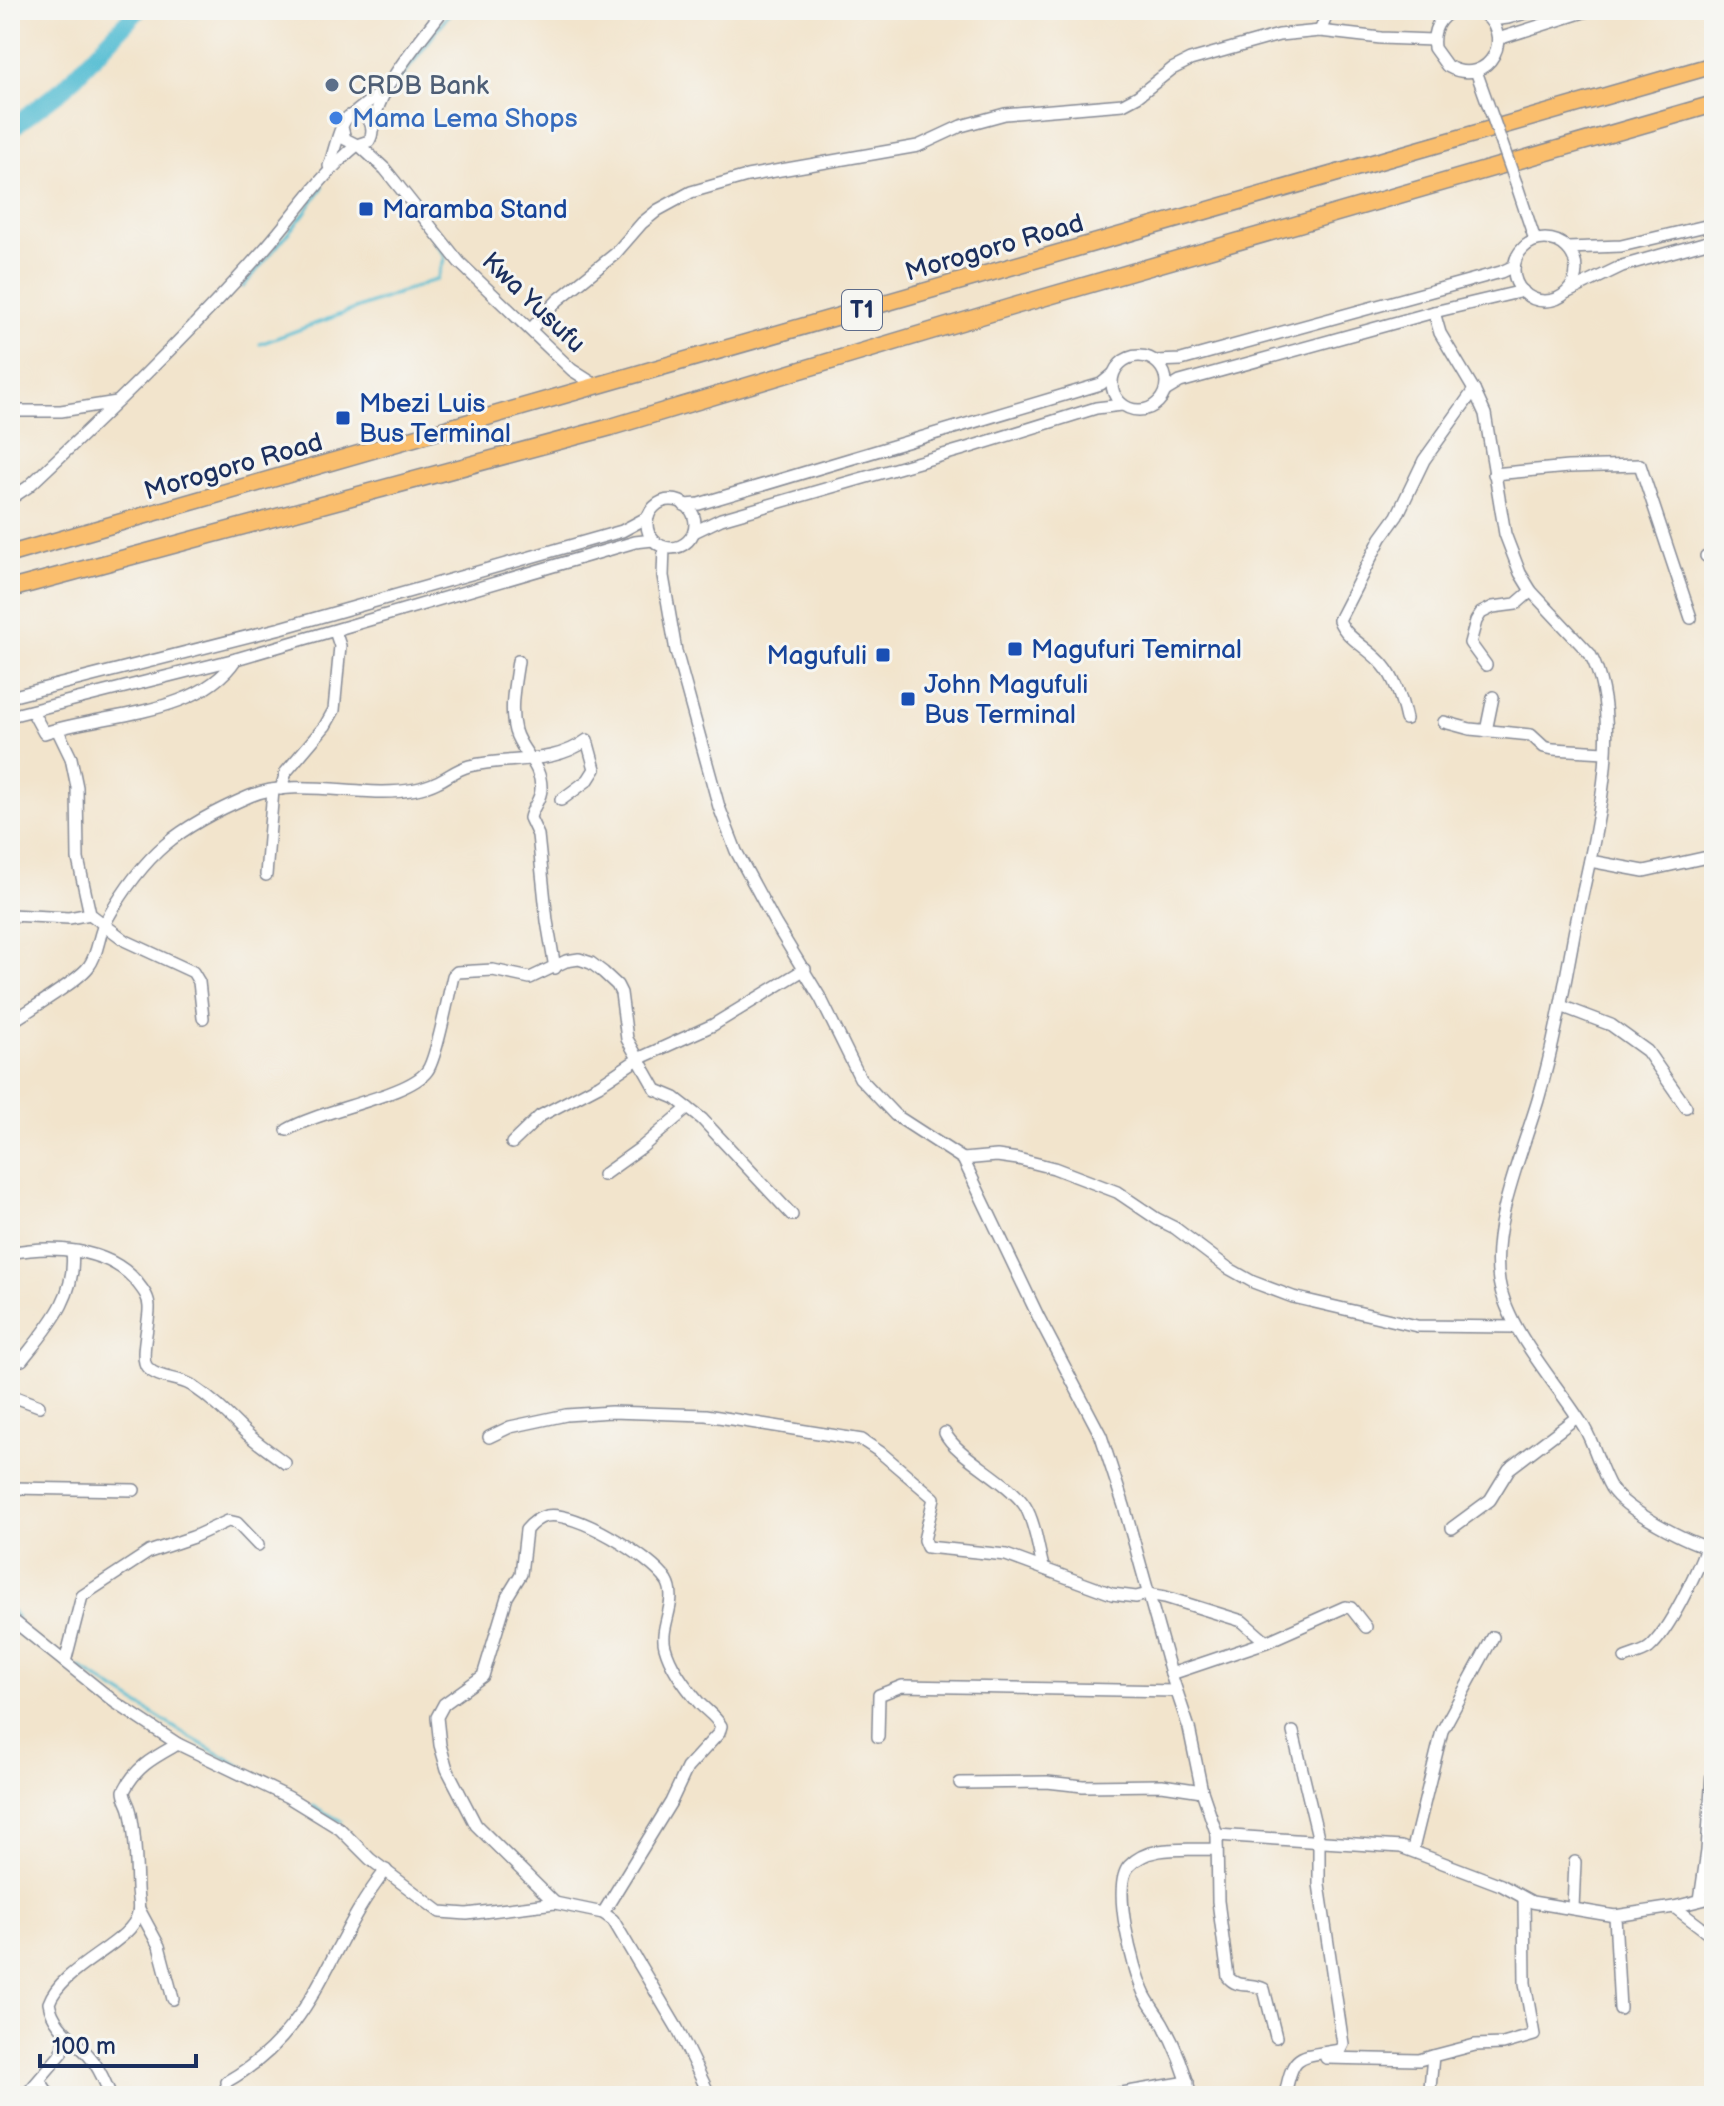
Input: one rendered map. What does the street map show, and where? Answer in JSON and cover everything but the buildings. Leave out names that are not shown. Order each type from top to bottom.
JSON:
[{"type":"highway","name":"Morogoro Road","points":[[10,554],[1714,65]]},
{"type":"highway","name":"T1","points":[[10,589],[611,427],[1011,307],[1714,104]]},
{"type":"street","points":[[10,499],[28,487],[119,402],[261,254],[327,171],[358,145],[369,141],[376,111],[394,79],[443,10]]},
{"type":"street","points":[[1320,31],[1329,10]]},
{"type":"street","points":[[1454,10],[1440,20],[1433,40],[1436,55],[1447,66],[1461,72],[1476,71],[1492,58],[1498,39],[1491,20],[1477,10]]},
{"type":"street","points":[[1491,20],[1536,10]]},
{"type":"street","points":[[1498,39],[1590,10]]},
{"type":"street","points":[[531,329],[558,300],[615,254],[642,223],[658,210],[691,192],[747,176],[918,146],[961,126],[1005,114],[1123,104],[1190,60],[1279,35],[1320,31],[1433,40]]},
{"type":"street","points":[[1476,71],[1535,240]]},
{"type":"street","points":[[327,171],[345,120],[394,79]]},
{"type":"street","points":[[352,115],[364,115],[373,130]]},
{"type":"street","points":[[342,127],[345,139],[358,145]]},
{"type":"street","name":"Kwa Yusufu","points":[[373,130],[375,150],[385,169]]},
{"type":"street","name":"Kwa Yusufu","points":[[358,145],[385,169],[459,262],[572,370],[597,386]]},
{"type":"street","points":[[1714,224],[1621,246],[1568,248],[1549,239],[1535,240],[1523,247],[1514,266],[1516,280],[1523,291],[1542,301],[1555,299],[1622,266],[1714,240]]},
{"type":"street","points":[[1567,292],[1575,280],[1577,266],[1568,248]]},
{"type":"street","points":[[10,697],[281,628],[622,531],[648,517],[660,503],[699,504],[1101,384],[1112,375],[1119,363],[1130,357],[1144,356],[1156,361],[1181,360],[1514,266]]},
{"type":"street","points":[[10,716],[236,659],[635,542],[682,546],[694,532],[721,519],[1096,408],[1122,405],[1134,410],[1147,409],[1158,402],[1165,391],[1180,382],[1434,312],[1523,291]]},
{"type":"street","points":[[1434,312],[1440,333],[1485,414],[1505,534],[1520,573],[1531,591],[1586,648],[1597,667],[1606,701],[1605,752],[1590,861],[1540,1094],[1505,1206],[1497,1247],[1503,1298],[1516,1327],[1577,1417],[1619,1499],[1642,1515],[1710,1548],[1654,1642],[1645,1651],[1625,1658]]},
{"type":"street","points":[[1156,361],[1164,371],[1165,391]]},
{"type":"street","points":[[1112,375],[1114,394],[1122,405]]},
{"type":"street","points":[[1406,719],[1387,669],[1342,628],[1339,620],[1381,538],[1397,516],[1424,460],[1474,390]]},
{"type":"street","points":[[10,411],[61,411],[119,402]]},
{"type":"street","points":[[1494,474],[1568,467],[1640,465],[1691,618]]},
{"type":"street","points":[[684,505],[692,514],[694,532]]},
{"type":"street","points":[[648,517],[648,529],[658,544],[676,651],[719,807],[736,851],[805,969],[850,1061],[870,1091],[895,1115],[963,1159],[1038,1316],[1101,1436],[1189,1728],[1202,1791],[1217,1835],[1218,1901],[1228,1977],[1234,1983],[1264,1989],[1276,2037]]},
{"type":"street","points":[[1486,665],[1470,643],[1476,621],[1486,610],[1516,604],[1531,591]]},
{"type":"street","points":[[266,875],[277,790],[286,772],[325,726],[334,710],[340,646],[335,631]]},
{"type":"street","points":[[32,711],[44,733],[142,710],[202,692],[226,674],[236,659]]},
{"type":"street","points":[[518,661],[513,698],[516,731],[533,759],[542,791],[530,818],[540,845],[555,968]]},
{"type":"street","points":[[1486,731],[1493,697]]},
{"type":"street","points":[[1444,722],[1462,728],[1531,735],[1544,747],[1553,749],[1605,752]]},
{"type":"street","points":[[57,729],[71,758],[77,787],[78,859],[90,914],[126,941],[193,972],[199,982],[203,1018]]},
{"type":"street","points":[[10,1023],[88,968],[103,926],[138,870],[172,838],[217,811],[255,794],[277,790],[401,791],[434,784],[468,766],[567,753],[587,740],[595,769],[588,780],[561,800]]},
{"type":"street","points":[[1590,861],[1644,871],[1703,858],[1714,860]]},
{"type":"street","points":[[10,915],[69,918],[90,914]]},
{"type":"street","points":[[287,1130],[330,1110],[348,1107],[407,1086],[427,1072],[453,976],[457,972],[493,970],[530,978],[566,961],[579,959],[591,963],[613,980],[621,993],[627,1039],[656,1090],[688,1108],[712,1129],[792,1215]]},
{"type":"street","points":[[512,1143],[540,1116],[599,1085],[638,1059],[701,1031],[805,969]]},
{"type":"street","points":[[1561,1006],[1611,1025],[1647,1051],[1686,1107]]},
{"type":"street","points":[[603,1175],[688,1108]]},
{"type":"street","points":[[963,1159],[997,1156],[1018,1159],[1054,1168],[1117,1192],[1175,1228],[1228,1268],[1253,1282],[1293,1297],[1417,1326],[1516,1327]]},
{"type":"street","points":[[10,1253],[40,1249],[72,1251],[99,1256],[127,1271],[144,1291],[149,1305],[144,1359],[147,1367],[154,1373],[193,1386],[285,1463]]},
{"type":"street","points":[[22,1360],[56,1317],[66,1297],[74,1273],[72,1251]]},
{"type":"street","points":[[10,1395],[39,1406]]},
{"type":"street","points":[[489,1437],[525,1423],[566,1415],[611,1412],[706,1415],[852,1437],[880,1452],[934,1498],[924,1540],[927,1547],[956,1552],[989,1552],[1043,1567],[1112,1594],[1136,1597],[1148,1594],[1242,1621],[1266,1642]]},
{"type":"street","points":[[1452,1528],[1490,1500],[1509,1469],[1577,1417]]},
{"type":"street","points":[[945,1433],[951,1443],[1024,1505],[1043,1567]]},
{"type":"street","points":[[10,1488],[134,1490]]},
{"type":"street","points":[[555,1903],[476,1825],[447,1769],[437,1723],[444,1704],[483,1676],[507,1597],[521,1574],[526,1530],[541,1517],[553,1516],[601,1531],[621,1542],[667,1582],[671,1595],[663,1636],[666,1651],[690,1690],[721,1726],[719,1733],[687,1768],[671,1802],[603,1913]]},
{"type":"street","points":[[65,1662],[82,1596],[134,1561],[149,1552],[228,1521],[237,1523],[258,1545]]},
{"type":"street","points":[[1171,1674],[1266,1642],[1345,1607],[1351,1608],[1366,1627]]},
{"type":"street","points":[[10,1618],[116,1703],[178,1744],[288,1797],[340,1829],[370,1859],[440,1912],[452,1915],[555,1903],[603,1913],[613,1920],[662,2003],[710,2096]]},
{"type":"street","points":[[1413,1849],[1442,1731],[1493,1637]]},
{"type":"street","points":[[878,1737],[879,1695],[902,1686],[1176,1691]]},
{"type":"street","points":[[1285,2096],[1291,2068],[1303,2058],[1338,2051],[1343,2044],[1319,1884],[1319,1841],[1293,1732]]},
{"type":"street","points":[[1700,1900],[1707,1851],[1714,1741]]},
{"type":"street","points":[[173,1999],[159,1946],[139,1908],[132,1818],[124,1791],[142,1765],[178,1744]]},
{"type":"street","points":[[960,1783],[1162,1785],[1202,1791]]},
{"type":"street","points":[[1217,1835],[1413,1849],[1501,1885],[1524,1899],[1615,1916],[1714,1897]]},
{"type":"street","points":[[1191,2096],[1169,2036],[1143,1991],[1127,1941],[1123,1881],[1129,1866],[1145,1856],[1167,1850],[1217,1849]]},
{"type":"street","points":[[1573,1908],[1575,1862]]},
{"type":"street","points":[[226,2082],[252,2065],[290,2029],[325,1977],[366,1895],[386,1870]]},
{"type":"street","points":[[1303,2058],[1419,2060],[1475,2045],[1503,2044],[1534,2035],[1525,1983],[1524,1899]]},
{"type":"street","points":[[1674,1907],[1714,1937]]},
{"type":"street","points":[[111,2096],[97,2065],[64,2032],[49,2007],[49,1999],[78,1967],[133,1925],[139,1908]]},
{"type":"street","points":[[1615,1916],[1620,2009]]},
{"type":"street","points":[[25,2096],[62,2053],[64,2032]]},
{"type":"street","points":[[1432,2096],[1433,2056]]},
{"type":"street","points":[[40,2081],[50,2096]]},
{"type":"street","points":[[1104,2096],[1188,2082]]},
{"type":"waterway","points":[[10,129],[64,88],[138,10]]},
{"type":"waterway","points":[[390,93],[452,10]]},
{"type":"waterway","points":[[243,287],[323,187]]},
{"type":"waterway","points":[[260,344],[437,279],[445,257],[434,240]]},
{"type":"waterway","points":[[10,1608],[17,1618]]},
{"type":"waterway","points":[[79,1667],[191,1738],[267,1781]]},
{"type":"waterway","points":[[313,1806],[341,1821]]},
{"type":"place","name":"CRDB Bank","points":[[332,85]]},
{"type":"place","name":"Mama Lema Shops","points":[[336,118]]},
{"type":"place","name":"Maramba Stand","points":[[366,209]]},
{"type":"place","name":"Mbezi Luis Bus Terminal","points":[[343,418]]},
{"type":"place","name":"Magufuri Temirnal","points":[[1015,649]]},
{"type":"place","name":"Magufuli","points":[[883,655]]},
{"type":"place","name":"John Magufuli Bus Terminal","points":[[908,699]]}]
